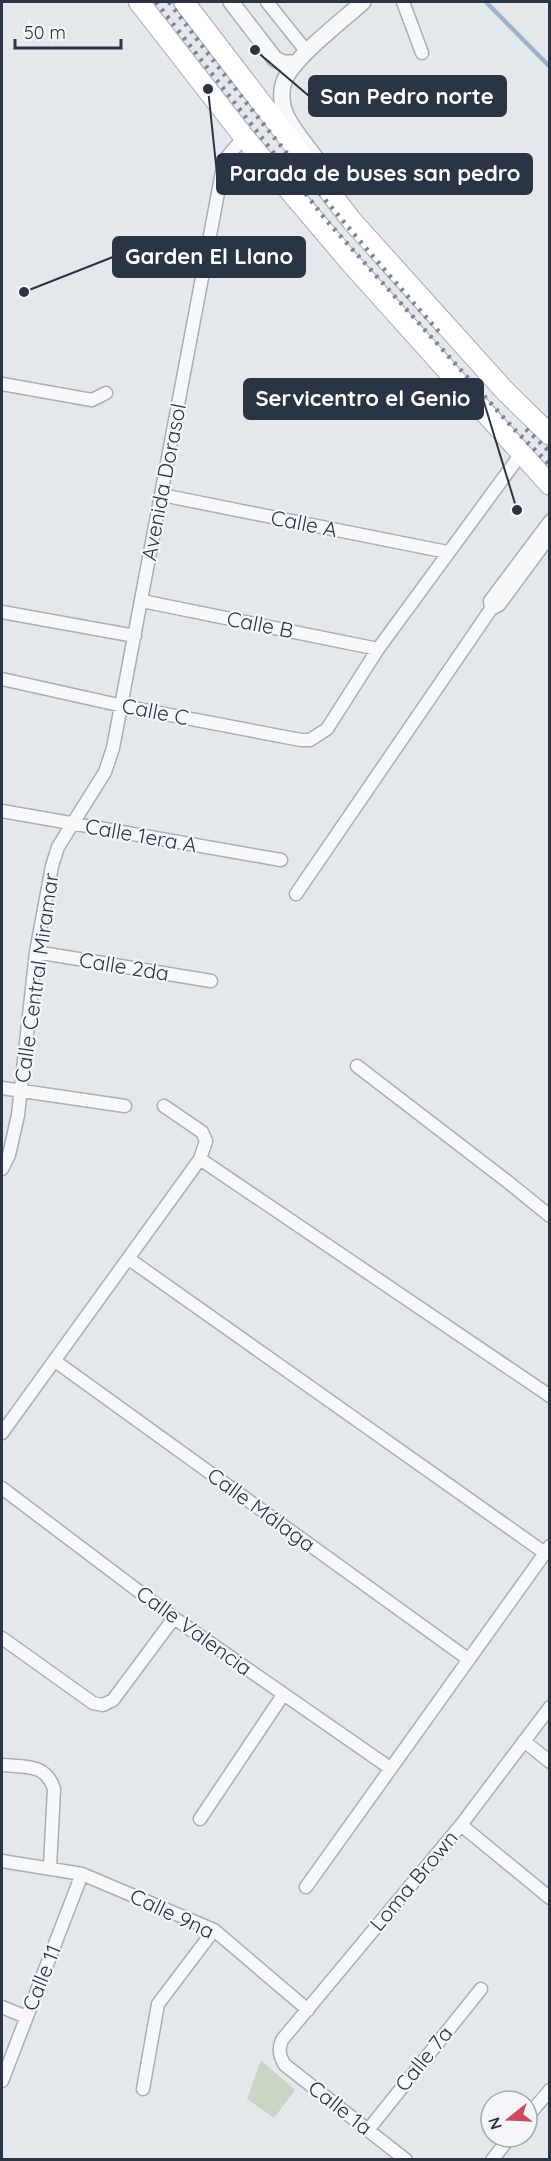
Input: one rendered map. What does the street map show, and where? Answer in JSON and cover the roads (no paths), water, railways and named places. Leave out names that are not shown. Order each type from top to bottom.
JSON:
[{"type":"main road","points":[[139,2],[244,137],[349,261],[549,485]]},
{"type":"main road","points":[[184,2],[352,221],[505,391],[549,435]]},
{"type":"street","points":[[231,2],[275,59],[283,63],[296,63]]},
{"type":"street","points":[[267,2],[307,52]]},
{"type":"street","points":[[352,221],[338,189],[285,114],[282,91],[285,80],[296,63],[363,2]]},
{"type":"street","points":[[403,2],[422,53]]},
{"type":"street","name":"Avenida Dorasol","points":[[72,824],[105,772],[113,748],[123,706],[222,172],[227,157],[244,137]]},
{"type":"street","points":[[2,384],[92,400],[106,393]]},
{"type":"street","points":[[378,649],[521,454]]},
{"type":"street","name":"Calle A","points":[[162,495],[447,552]]},
{"type":"street","points":[[491,609],[490,601],[549,521]]},
{"type":"street","points":[[296,894],[491,609],[499,605],[549,536]]},
{"type":"street","name":"Calle B","points":[[142,601],[378,649]]},
{"type":"street","points":[[2,612],[135,636]]},
{"type":"street","name":"Calle C","points":[[2,679],[123,706],[310,740],[327,729],[378,649]]},
{"type":"street","name":"Calle 1era A","points":[[2,811],[281,860]]},
{"type":"street","name":"Calle Central Miramar","points":[[2,1169],[9,1155],[13,1137],[36,952],[52,866],[58,848],[72,824]]},
{"type":"street","name":"Calle 2da","points":[[36,952],[211,981]]},
{"type":"street","points":[[357,1065],[549,1216]]},
{"type":"street","points":[[2,1089],[125,1106]]},
{"type":"street","points":[[2,1433],[200,1159],[206,1141],[202,1132],[164,1106]]},
{"type":"street","points":[[200,1159],[549,1396]]},
{"type":"street","points":[[129,1259],[547,1549],[306,1887]]},
{"type":"street","name":"Calle Málaga","points":[[55,1361],[468,1659]]},
{"type":"street","name":"Calle Valencia","points":[[2,1488],[174,1618],[390,1768]]},
{"type":"street","points":[[2,1638],[93,1703],[103,1705],[112,1700],[174,1618]]},
{"type":"street","points":[[200,1819],[283,1695]]},
{"type":"street","name":"Loma Brown","points":[[279,2053],[282,2040],[461,1825],[549,1707]]},
{"type":"street","points":[[524,1741],[549,1762]]},
{"type":"street","points":[[2,1765],[40,1769],[52,1780],[54,1789],[50,1867]]},
{"type":"street","points":[[461,1825],[549,1898]]},
{"type":"street","name":"Calle 9na","points":[[2,1861],[82,1874],[213,1930],[308,2010]]},
{"type":"street","name":"Calle 11","points":[[2,2081],[82,1874]]},
{"type":"street","points":[[143,2089],[158,2004],[213,1930]]},
{"type":"street","name":"Calle 7a","points":[[368,2130],[481,1989]]},
{"type":"street","points":[[2,2007],[26,2017]]},
{"type":"street","name":"Calle 1a","points":[[279,2053],[285,2065],[406,2160]]},
{"type":"street","points":[[539,2102],[549,2090]]},
{"type":"waterway","points":[[486,2],[550,67]]},
{"type":"railway","points":[[156,2],[326,220],[513,428],[550,465]]},
{"type":"railway","points":[[169,2],[301,170],[440,333]]},
{"type":"railway","points":[[526,429],[550,452]]},
{"type":"place","name":"San Pedro norte","points":[[255,50]]},
{"type":"place","name":"Parada de buses san pedro","points":[[208,89]]},
{"type":"place","name":"Garden El Llano","points":[[24,292]]},
{"type":"place","name":"Servicentro el Genio","points":[[517,510]]}]
